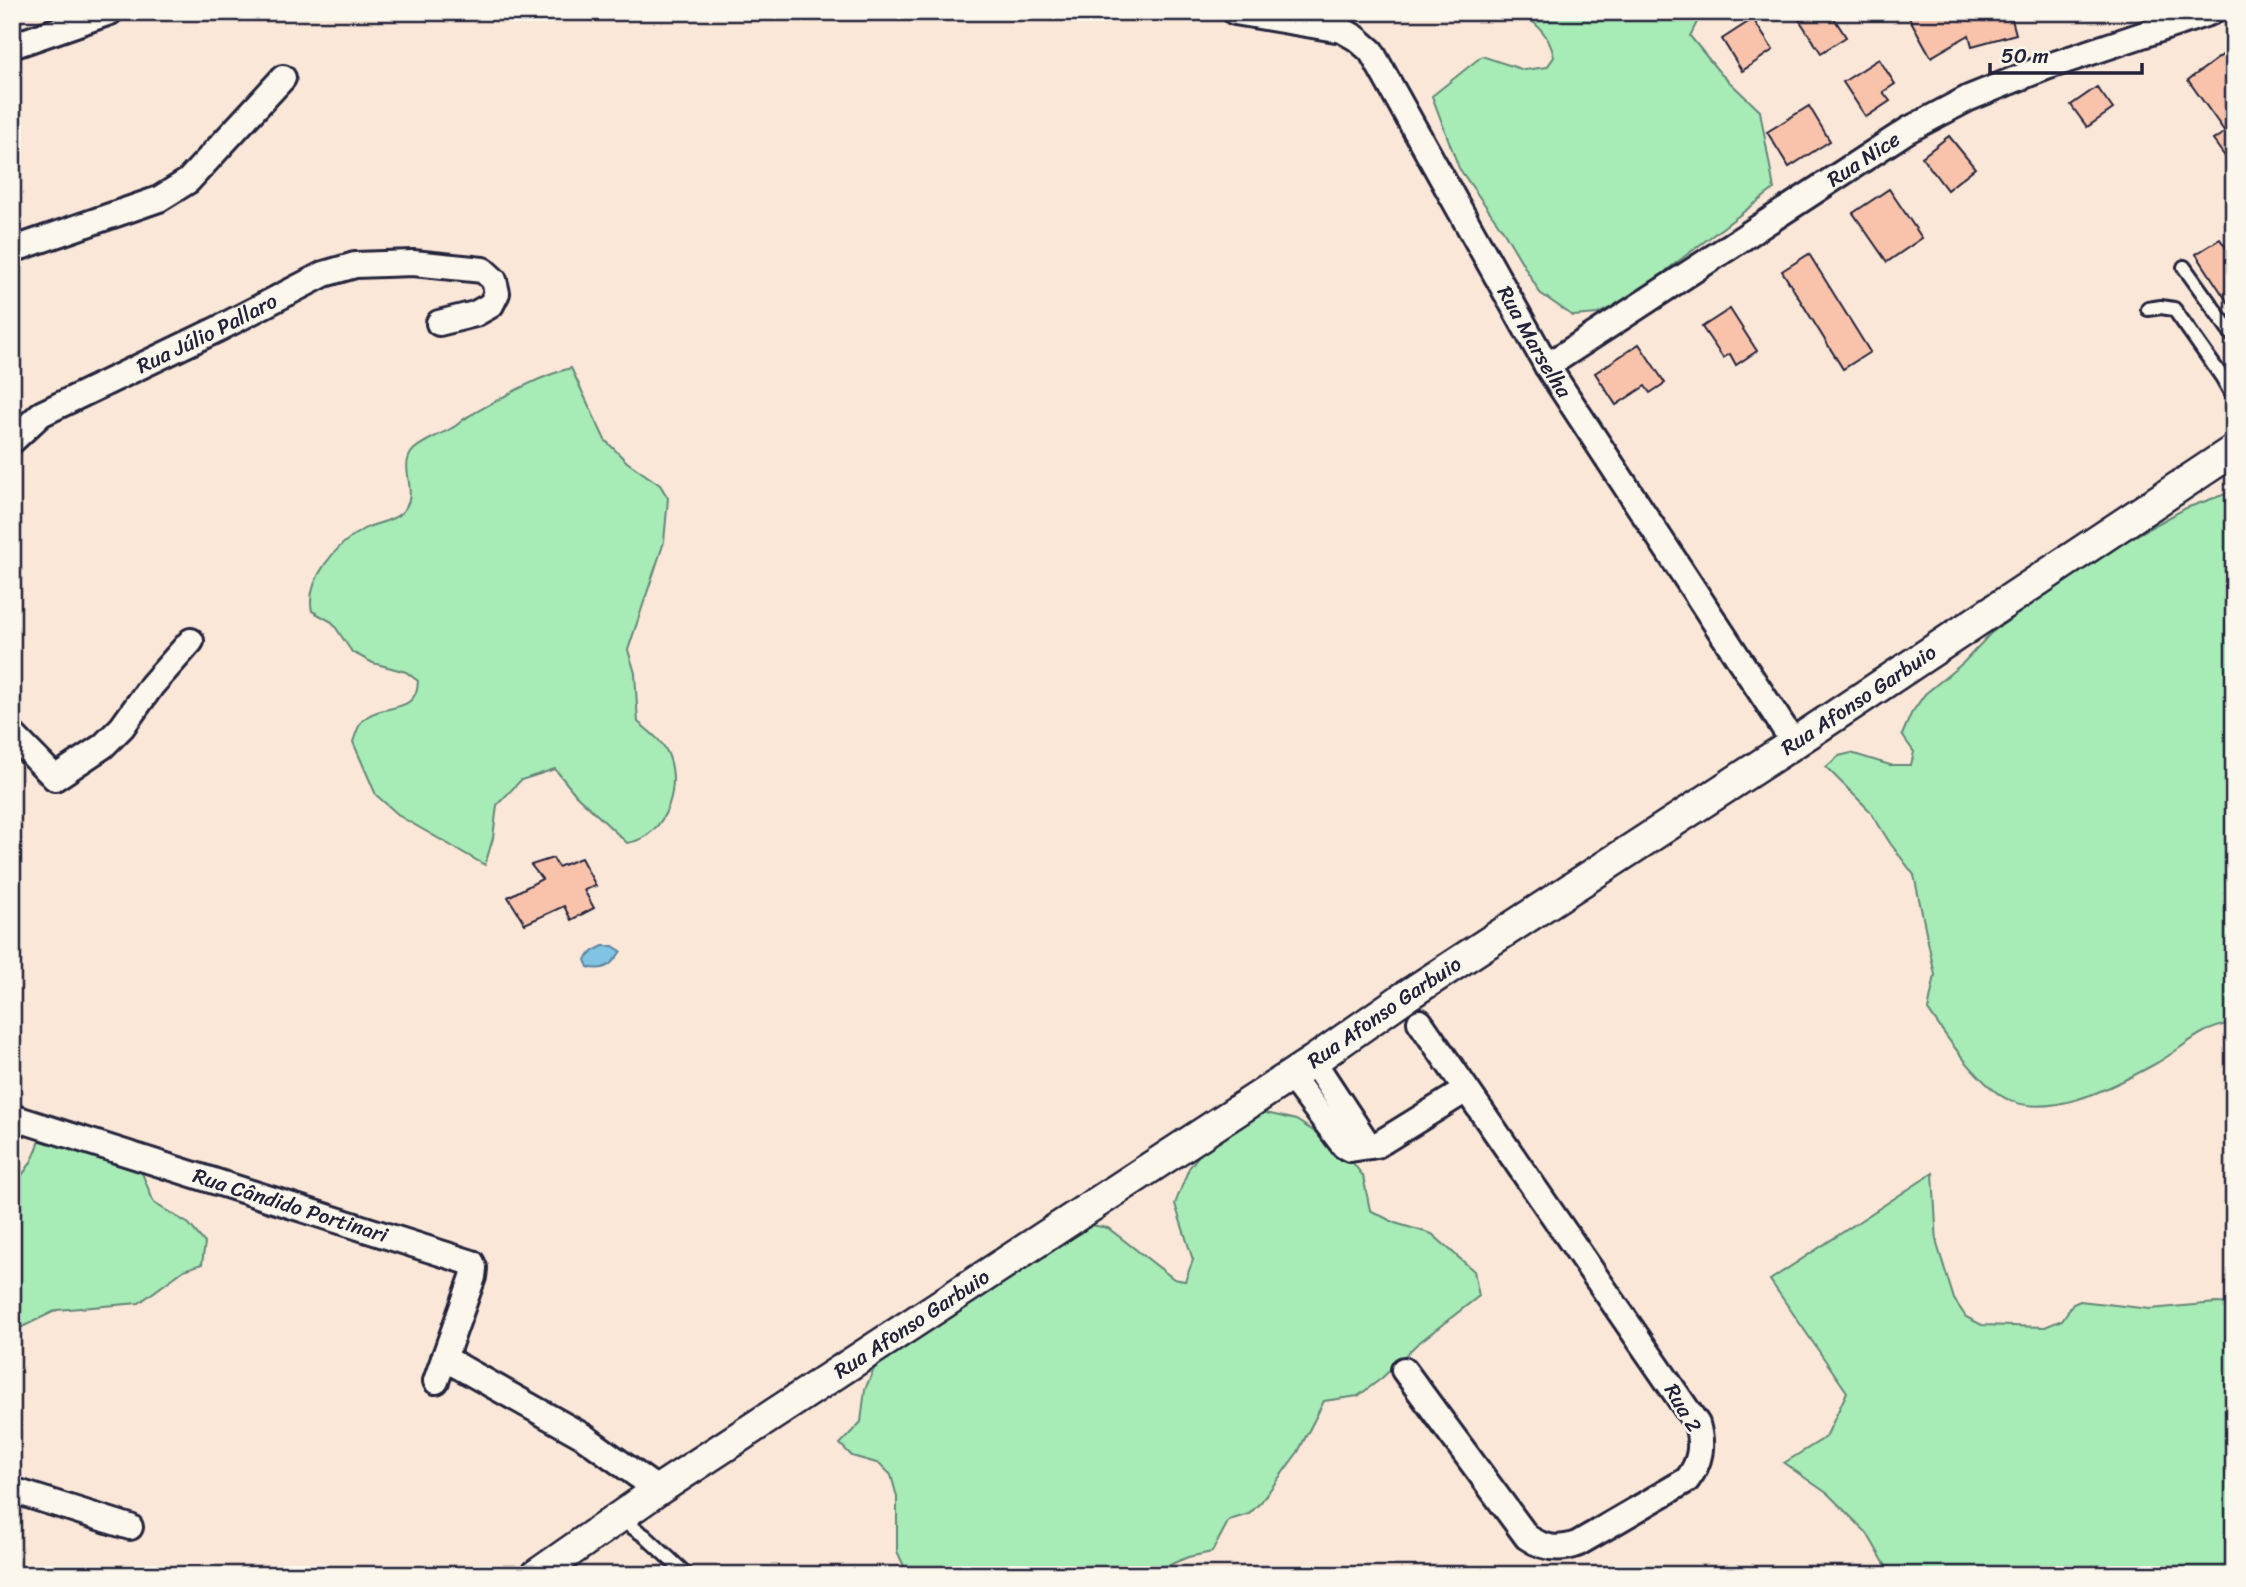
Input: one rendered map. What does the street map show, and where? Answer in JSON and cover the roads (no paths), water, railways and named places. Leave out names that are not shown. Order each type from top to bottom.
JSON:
[{"type":"street","points":[[12,46],[110,12]]},
{"type":"street","name":"Rua Marselha","points":[[1235,12],[1342,30],[1371,51],[1547,366],[1794,743]]},
{"type":"street","name":"Rua Nice","points":[[1547,366],[1908,130],[1969,98],[2046,67],[2211,12]]},
{"type":"street","points":[[12,250],[159,198],[188,181],[282,78]]},
{"type":"street","name":"Rua Júlio Pallaro","points":[[12,441],[41,414],[218,329],[324,274],[355,265],[413,263],[483,270],[494,280],[497,293],[491,305],[475,314],[439,323]]},
{"type":"street","name":"Rua Afonso Garbuio","points":[[536,1575],[657,1490],[1794,743],[2234,450]]},
{"type":"street","points":[[12,734],[55,778],[103,746],[122,727],[152,685],[191,641]]},
{"type":"street","name":"Rua 2","points":[[1404,1370],[1527,1537],[1545,1547],[1561,1548],[1577,1544],[1687,1480],[1695,1469],[1701,1447],[1697,1424],[1419,1022]]},
{"type":"street","points":[[1301,1068],[1344,1146],[1350,1149],[1377,1145],[1466,1090]]},
{"type":"street","name":"Rua Cândido Portinari","points":[[12,1117],[472,1263],[474,1272],[440,1369],[583,1436],[657,1490]]},
{"type":"street","points":[[12,1490],[130,1527]]},
{"type":"lane","points":[[2183,267],[2234,338]]},
{"type":"lane","points":[[2148,309],[2174,309],[2234,398]]},
{"type":"lane","points":[[618,1518],[645,1536],[687,1575]]},
{"type":"water","points":[[603,946],[613,946],[621,951],[607,966],[599,969],[588,967],[585,960],[593,951]]}]
